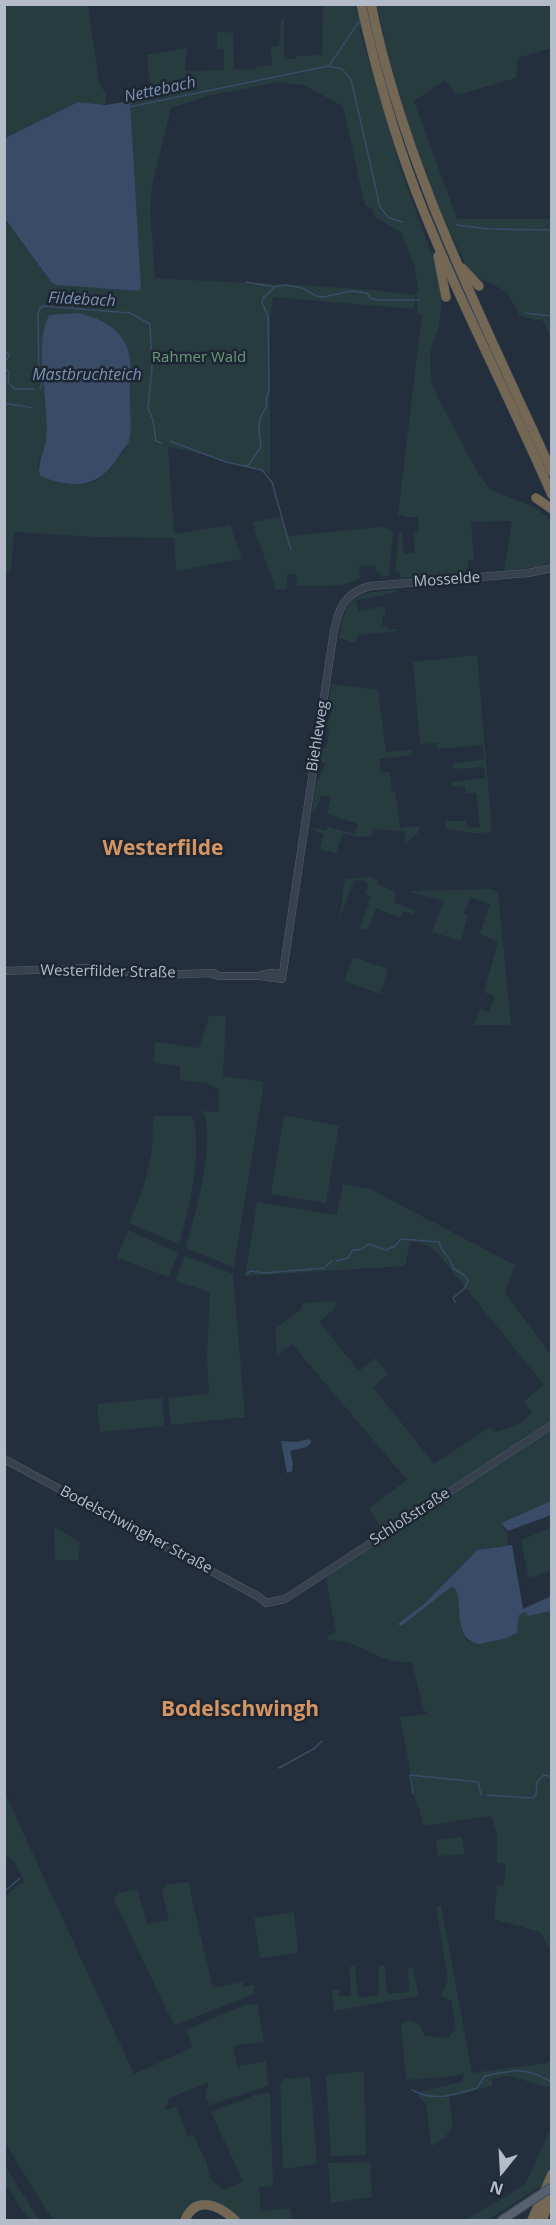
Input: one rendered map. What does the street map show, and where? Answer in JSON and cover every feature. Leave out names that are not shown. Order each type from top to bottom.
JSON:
[{"type":"highway","points":[[361,4],[394,128],[432,230],[552,495]]},
{"type":"highway","points":[[371,4],[403,125],[425,188],[451,252],[552,472]]},
{"type":"highway","points":[[432,230],[446,297]]},
{"type":"highway","points":[[451,252],[469,277],[479,286]]},
{"type":"highway","points":[[536,498],[552,509]]},
{"type":"highway","points":[[530,2220],[552,2174]]},
{"type":"highway","points":[[542,2220],[552,2196]]},
{"type":"highway","points":[[185,2220],[190,2211],[207,2205],[221,2209],[236,2220]]},
{"type":"main road","points":[[502,2220],[552,2187]]},
{"type":"street","name":"Mosselde","points":[[345,600],[360,589],[370,586],[528,573],[552,568]]},
{"type":"street","name":"Biehleweg","points":[[282,976],[334,629],[338,612],[345,600]]},
{"type":"street","name":"Westerfilder Straße","points":[[4,971],[89,968],[158,975],[260,976],[271,973],[282,976]]},
{"type":"street","name":"Schloßstraße","points":[[266,1603],[285,1599],[552,1425]]},
{"type":"street","name":"Bodelschwingher Straße","points":[[4,1459],[249,1591],[266,1603]]},
{"type":"green space","points":[[5,5],[88,5],[99,82],[106,95],[106,105],[78,102],[5,138]]},
{"type":"green space","name":"Rahmer Wald","points":[[323,5],[355,5],[357,14],[363,5],[375,5],[360,31],[401,170],[436,267],[442,298],[439,325],[430,354],[432,383],[478,473],[490,490],[532,506],[548,517],[551,524],[551,562],[537,567],[504,571],[512,521],[471,522],[474,560],[468,561],[468,573],[401,578],[399,573],[395,572],[399,532],[402,533],[404,554],[415,553],[413,533],[419,532],[418,517],[405,517],[398,514],[422,315],[417,313],[418,298],[415,296],[414,309],[273,297],[270,319],[270,474],[168,446],[174,534],[230,525],[242,559],[176,571],[174,538],[97,537],[14,532],[11,570],[5,576],[4,219],[52,283],[139,291],[130,101],[174,90],[170,88],[150,89],[147,55],[187,48],[185,71],[224,70],[224,50],[217,49],[217,31],[233,33],[234,69],[255,70],[255,67],[272,65],[271,47],[279,46],[281,20],[284,19],[284,59],[322,55]],"holes":[[[279,82],[303,85],[343,106],[365,206],[372,208],[375,217],[401,232],[414,264],[419,291],[415,295],[317,286],[155,278],[150,208],[152,186],[171,108],[207,96]],[[50,315],[128,347],[131,373],[129,441],[111,469],[94,482],[69,484],[49,479],[38,466],[46,439],[42,343]]]},
{"type":"green space","points":[[377,5],[551,5],[551,48],[518,58],[516,78],[457,95],[445,80],[414,101],[457,219],[551,219],[551,336],[543,321],[520,316],[506,291],[468,270],[444,219],[411,132],[391,65]]},
{"type":"green space","points":[[282,517],[288,536],[381,527],[390,529],[393,532],[389,575],[382,577],[376,571],[375,565],[359,566],[360,579],[352,582],[337,585],[297,586],[296,574],[287,574],[287,589],[276,590],[252,522]]},
{"type":"green space","points":[[395,590],[397,592],[355,601],[359,611],[385,606],[382,626],[387,626],[388,630],[398,629],[397,631],[357,635],[356,643],[339,638],[345,613],[354,599],[370,593]]},
{"type":"green space","points":[[477,655],[492,830],[476,833],[446,829],[445,821],[466,821],[468,828],[480,827],[476,793],[466,793],[465,786],[453,787],[451,782],[485,778],[484,767],[453,769],[453,764],[484,759],[482,745],[437,749],[437,743],[420,744],[413,662]]},
{"type":"green space","points":[[331,684],[378,690],[386,752],[411,750],[412,755],[379,759],[381,773],[390,772],[400,828],[420,826],[418,833],[406,843],[405,833],[402,831],[373,829],[372,836],[360,837],[343,833],[336,853],[320,849],[324,834],[313,828],[326,831],[328,827],[355,834],[358,824],[327,814],[331,798],[321,795],[315,812],[312,811],[317,779],[320,778],[325,763],[319,762],[321,748],[326,748],[329,735],[328,728],[325,727],[326,721],[329,722],[333,704],[329,703]]},
{"type":"green space","points":[[369,877],[378,880],[377,884],[396,892],[394,902],[415,911],[414,915],[403,911],[401,918],[376,908],[368,930],[360,929],[371,896],[365,894],[368,886],[366,881],[354,880],[339,921],[345,879]]},
{"type":"green space","points":[[491,889],[498,892],[511,1025],[474,1025],[480,1009],[489,1012],[495,997],[484,992],[498,942],[480,934],[490,904],[470,897],[464,914],[468,915],[461,941],[432,932],[444,901],[408,891]]},
{"type":"green space","points":[[353,957],[388,969],[380,994],[344,981]]},
{"type":"green space","points":[[209,1016],[226,1016],[223,1076],[264,1082],[234,1267],[186,1248],[199,1199],[206,1160],[207,1141],[203,1111],[219,1112],[219,1090],[208,1083],[180,1080],[180,1066],[154,1063],[155,1042],[199,1048]]},
{"type":"green space","points":[[284,1115],[339,1126],[326,1203],[271,1194]]},
{"type":"green space","points":[[153,1116],[190,1116],[194,1120],[195,1167],[179,1244],[129,1223],[145,1182],[152,1152]]},
{"type":"green space","points":[[343,1184],[370,1189],[515,1265],[505,1293],[551,1355],[551,1422],[444,1496],[551,1431],[551,1501],[501,1523],[507,1534],[508,1545],[477,1550],[424,1604],[421,1610],[454,1587],[465,1638],[472,1642],[485,1643],[504,1639],[520,1613],[527,1612],[528,1616],[551,1611],[551,1946],[547,1945],[540,1932],[494,1919],[497,1885],[504,1885],[506,1864],[497,1863],[497,1834],[491,1816],[423,1826],[417,1807],[400,1717],[428,1714],[424,1710],[412,1663],[386,1659],[350,1643],[328,1640],[327,1636],[336,1632],[326,1579],[384,1534],[369,1508],[407,1480],[292,1344],[277,1356],[275,1329],[302,1309],[302,1303],[336,1301],[335,1308],[319,1322],[359,1371],[375,1358],[388,1374],[373,1387],[434,1464],[490,1427],[496,1432],[524,1421],[532,1412],[524,1401],[544,1385],[437,1252],[421,1242],[410,1242],[405,1266],[245,1276],[257,1202],[337,1215]]},
{"type":"green space","points":[[128,1230],[178,1253],[169,1277],[117,1258]]},
{"type":"green space","points":[[184,1256],[233,1274],[245,1417],[171,1425],[168,1398],[209,1394],[207,1358],[210,1292],[176,1281]]},
{"type":"green space","points":[[162,1398],[164,1423],[162,1426],[100,1432],[97,1404]]},
{"type":"green space","points":[[54,1526],[80,1543],[78,1560],[55,1560]]},
{"type":"green space","points":[[551,1528],[551,1570],[529,1579],[521,1540]]},
{"type":"green space","points":[[4,1791],[134,2074],[193,2047],[186,2030],[245,2005],[257,2004],[264,2042],[233,2046],[238,2070],[240,2066],[266,2061],[268,2086],[209,2105],[205,2094],[209,2082],[169,2098],[165,2110],[176,2107],[187,2134],[186,2137],[194,2135],[211,2180],[224,2190],[243,2181],[211,2112],[255,2095],[270,2093],[273,2186],[259,2187],[261,2211],[290,2208],[293,2220],[240,2220],[217,2204],[189,2207],[176,2220],[53,2220],[5,2143],[5,1897],[21,1882],[25,1884],[14,1861],[5,1856]]},
{"type":"green space","points":[[462,1837],[465,1854],[438,1856],[436,1840]]},
{"type":"green space","points":[[188,1882],[213,1988],[243,1982],[243,1987],[254,1985],[254,1994],[174,2025],[114,1900],[118,1893],[137,1889],[147,1924],[169,1920],[162,1891],[167,1885]]},
{"type":"green space","points":[[441,1905],[472,2073],[548,2063],[551,2057],[552,2088],[508,2076],[492,2079],[492,2086],[449,2097],[453,2127],[445,2137],[431,2147],[426,2104],[419,2097],[418,2092],[462,2082],[464,2073],[456,2076],[406,2080],[401,2024],[410,2020],[420,2025],[425,2036],[450,2038],[450,2034],[456,2030],[452,2001],[441,1996],[448,1980],[436,1907]]},
{"type":"green space","points":[[294,1912],[298,1953],[260,1958],[254,1918]]},
{"type":"green space","points":[[355,1966],[358,1998],[379,1995],[378,1966],[385,1966],[387,1994],[409,1992],[408,1966],[413,1969],[419,1996],[334,2011],[332,1990],[339,1990],[339,1996],[351,1996],[349,1967]]},
{"type":"green space","points":[[364,2071],[366,2155],[331,2156],[326,2075]]},
{"type":"green space","points":[[310,2077],[317,2164],[283,2169],[280,2083],[284,2079]]},
{"type":"green space","points":[[551,2128],[551,2164],[544,2184],[487,2220],[466,2220],[525,2185]]},
{"type":"green space","points":[[370,2162],[372,2197],[331,2203],[328,2163]]},
{"type":"green space","points":[[4,2166],[39,2220],[29,2220],[5,2184]]},
{"type":"water","points":[[130,101],[141,288],[139,291],[52,283],[5,219],[5,138],[78,102],[106,105]]},
{"type":"water","name":"Mastbruchteich","points":[[78,313],[112,327],[126,345],[130,363],[131,425],[129,441],[111,467],[94,480],[74,484],[40,476],[39,466],[46,440],[47,425],[42,360],[44,329],[49,315]]},
{"type":"water","points":[[310,1439],[311,1443],[306,1447],[290,1451],[293,1464],[292,1471],[287,1473],[281,1441],[297,1442]]},
{"type":"water","points":[[551,1501],[551,1515],[508,1531],[501,1523]]},
{"type":"water","points":[[512,1545],[523,1609],[551,1596],[551,1611],[528,1616],[526,1612],[519,1615],[517,1633],[504,1639],[479,1644],[470,1641],[465,1636],[454,1587],[401,1626],[398,1624],[424,1604],[477,1550]]},
{"type":"waterway","points":[[329,66],[360,20]]},
{"type":"waterway","name":"Nettebach","points":[[129,107],[328,66],[342,69],[351,79],[380,207],[388,217],[402,222]]},
{"type":"waterway","points":[[457,225],[488,229],[552,230]]},
{"type":"waterway","points":[[246,282],[275,287],[286,285],[302,288],[316,296],[323,297],[352,291],[367,293],[370,298],[378,300],[419,300]]},
{"type":"waterway","points":[[244,465],[248,466],[261,447],[259,421],[267,406],[269,390],[268,316],[262,303],[263,298],[275,287]]},
{"type":"waterway","name":"Fildebach","points":[[40,389],[42,383],[39,374],[38,313],[40,308],[44,306],[130,313],[150,324],[152,368],[148,408],[153,420],[156,441],[161,443]]},
{"type":"waterway","points":[[525,313],[552,316]]},
{"type":"waterway","name":"Fildebach","points":[[4,350],[9,354],[7,360],[4,360]]},
{"type":"waterway","name":"Fildebach","points":[[4,368],[9,372],[8,383],[15,389],[34,389]]},
{"type":"waterway","points":[[4,403],[33,408]]},
{"type":"waterway","name":"Fildebach","points":[[170,441],[226,462],[262,470],[272,482],[291,550]]},
{"type":"waterway","points":[[336,1261],[348,1258],[353,1250],[360,1250],[369,1244],[386,1250],[395,1246],[401,1239],[439,1242],[453,1268],[468,1280],[465,1288],[453,1298],[455,1302]]},
{"type":"waterway","points":[[247,1274],[250,1271],[265,1273],[324,1268],[332,1261]]},
{"type":"waterway","points":[[279,1768],[315,1748],[322,1741]]},
{"type":"waterway","points":[[413,1793],[410,1775],[478,1782],[481,1795]]},
{"type":"waterway","points":[[487,1795],[533,1798],[536,1795],[537,1782],[544,1775],[549,1776],[552,1780]]},
{"type":"waterway","points":[[4,1892],[20,1878]]},
{"type":"waterway","points":[[412,2090],[428,2096],[452,2095],[477,2088],[485,2076],[512,2071],[534,2073],[552,2082]]},
{"type":"district","name":"Westerfilde","points":[[163,849]]},
{"type":"district","name":"Bodelschwingh","points":[[240,1710]]}]
